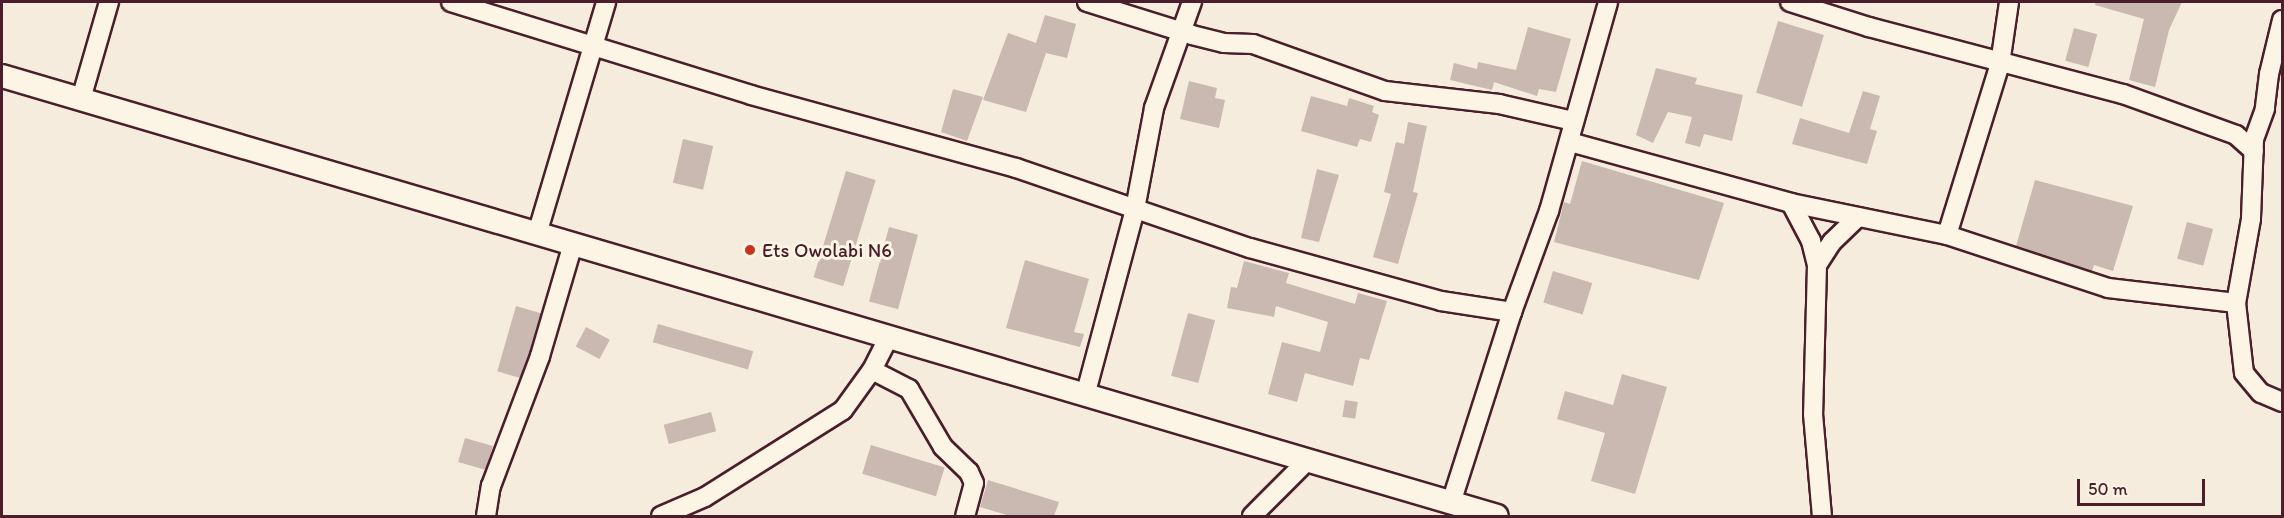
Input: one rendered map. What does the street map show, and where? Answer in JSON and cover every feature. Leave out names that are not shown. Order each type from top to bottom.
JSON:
[{"type":"main road","points":[[2,76],[1497,516]]},
{"type":"street","points":[[81,99],[109,2]]},
{"type":"street","points":[[451,2],[594,48],[1016,168],[1250,248],[1440,301],[1512,312]]},
{"type":"street","points":[[537,234],[606,2]]},
{"type":"street","points":[[1087,2],[1224,43],[1253,44],[1385,91],[1499,104],[1573,121]]},
{"type":"street","points":[[1085,396],[1135,209],[1154,108],[1192,2]]},
{"type":"street","points":[[1452,503],[1512,312],[1570,141],[1573,121],[1608,2]]},
{"type":"street","points":[[1790,2],[2000,64],[2123,94],[2236,135],[2253,151]]},
{"type":"street","points":[[1947,235],[2000,64],[2009,2]]},
{"type":"street","points":[[2283,20],[2269,74],[2265,109],[2257,126],[2253,151],[2251,219],[2236,303],[2244,373],[2261,393],[2283,402]]},
{"type":"street","points":[[2236,135],[2257,126]]},
{"type":"street","points":[[1570,141],[1791,203],[1947,235],[2108,288],[2236,303]]},
{"type":"street","points":[[1791,203],[1811,241],[1817,265],[1813,414],[1822,516]]},
{"type":"street","points":[[1817,265],[1832,242],[1858,217]]},
{"type":"street","points":[[486,516],[491,486],[540,356],[573,244]]},
{"type":"street","points":[[661,516],[705,497],[843,410],[872,370],[888,338]]},
{"type":"street","points":[[872,370],[909,389],[943,447],[969,472],[974,483],[965,516]]},
{"type":"street","points":[[1252,516],[1308,460]]},
{"type":"building","points":[[2096,2],[2182,2],[2169,30],[2155,87],[2129,80],[2144,19],[2095,5]]},
{"type":"building","points":[[1045,15],[1076,24],[1067,58],[1046,53],[1026,112],[983,100],[1008,33],[1036,43]]},
{"type":"building","points":[[1778,21],[1824,35],[1802,107],[1756,93]]},
{"type":"building","points":[[1528,27],[1571,39],[1556,92],[1539,89],[1537,96],[1494,82],[1492,90],[1450,80],[1454,63],[1477,69],[1478,62],[1516,70]]},
{"type":"building","points":[[2074,28],[2097,34],[2088,67],[2065,61]]},
{"type":"building","points":[[1656,68],[1697,78],[1695,84],[1743,95],[1732,141],[1704,134],[1700,147],[1685,143],[1692,117],[1668,112],[1653,143],[1636,135]]},
{"type":"building","points":[[1189,81],[1217,88],[1215,98],[1225,100],[1219,128],[1180,119]]},
{"type":"building","points":[[953,89],[983,97],[967,141],[941,132]]},
{"type":"building","points":[[1863,91],[1880,96],[1870,129],[1877,131],[1867,164],[1792,144],[1800,118],[1849,133]]},
{"type":"building","points":[[1311,96],[1347,106],[1349,98],[1374,106],[1372,112],[1379,115],[1371,142],[1360,139],[1357,147],[1301,131]]},
{"type":"building","points":[[1408,122],[1427,126],[1413,192],[1418,193],[1398,264],[1373,257],[1391,194],[1384,192],[1396,142],[1404,144]]},
{"type":"building","points":[[683,139],[713,146],[703,190],[673,183]]},
{"type":"building","points":[[1582,161],[1724,203],[1699,280],[1554,242],[1564,202],[1570,204]]},
{"type":"building","points":[[1317,169],[1339,175],[1319,242],[1301,238]]},
{"type":"building","points":[[846,171],[876,180],[843,286],[814,277]]},
{"type":"building","points":[[2035,180],[2133,206],[2113,271],[2094,265],[2092,271],[2016,246]]},
{"type":"building","points":[[2187,222],[2213,229],[2203,266],[2177,259]]},
{"type":"building","points":[[889,227],[918,235],[898,309],[869,301]]},
{"type":"building","points":[[1025,260],[1089,279],[1074,332],[1084,334],[1080,347],[1006,328]]},
{"type":"building","points":[[1244,261],[1289,273],[1286,283],[1355,304],[1358,293],[1387,301],[1369,360],[1360,358],[1353,386],[1305,373],[1297,402],[1268,394],[1282,342],[1320,352],[1328,322],[1276,306],[1274,317],[1227,308],[1231,287],[1237,288]]},
{"type":"building","points":[[1553,271],[1592,283],[1583,315],[1543,303]]},
{"type":"building","points":[[516,306],[541,313],[522,379],[497,371]]},
{"type":"building","points":[[1188,313],[1215,320],[1198,383],[1171,376]]},
{"type":"building","points":[[658,324],[753,351],[748,370],[653,342]]},
{"type":"building","points":[[586,327],[610,340],[600,359],[576,346]]},
{"type":"building","points":[[1622,374],[1667,387],[1635,494],[1591,481],[1605,433],[1557,419],[1565,391],[1613,405]]},
{"type":"building","points":[[1345,400],[1358,402],[1355,419],[1342,417]]},
{"type":"building","points":[[711,412],[716,431],[669,444],[664,425]]},
{"type":"building","points":[[465,438],[493,446],[486,470],[458,462]]},
{"type":"building","points":[[871,445],[945,468],[936,496],[862,474]]},
{"type":"building","points":[[988,480],[1059,502],[1054,516],[1010,516],[980,507]]},
{"type":"place","name":"Ets Owolabi N6","points":[[750,250]]}]
